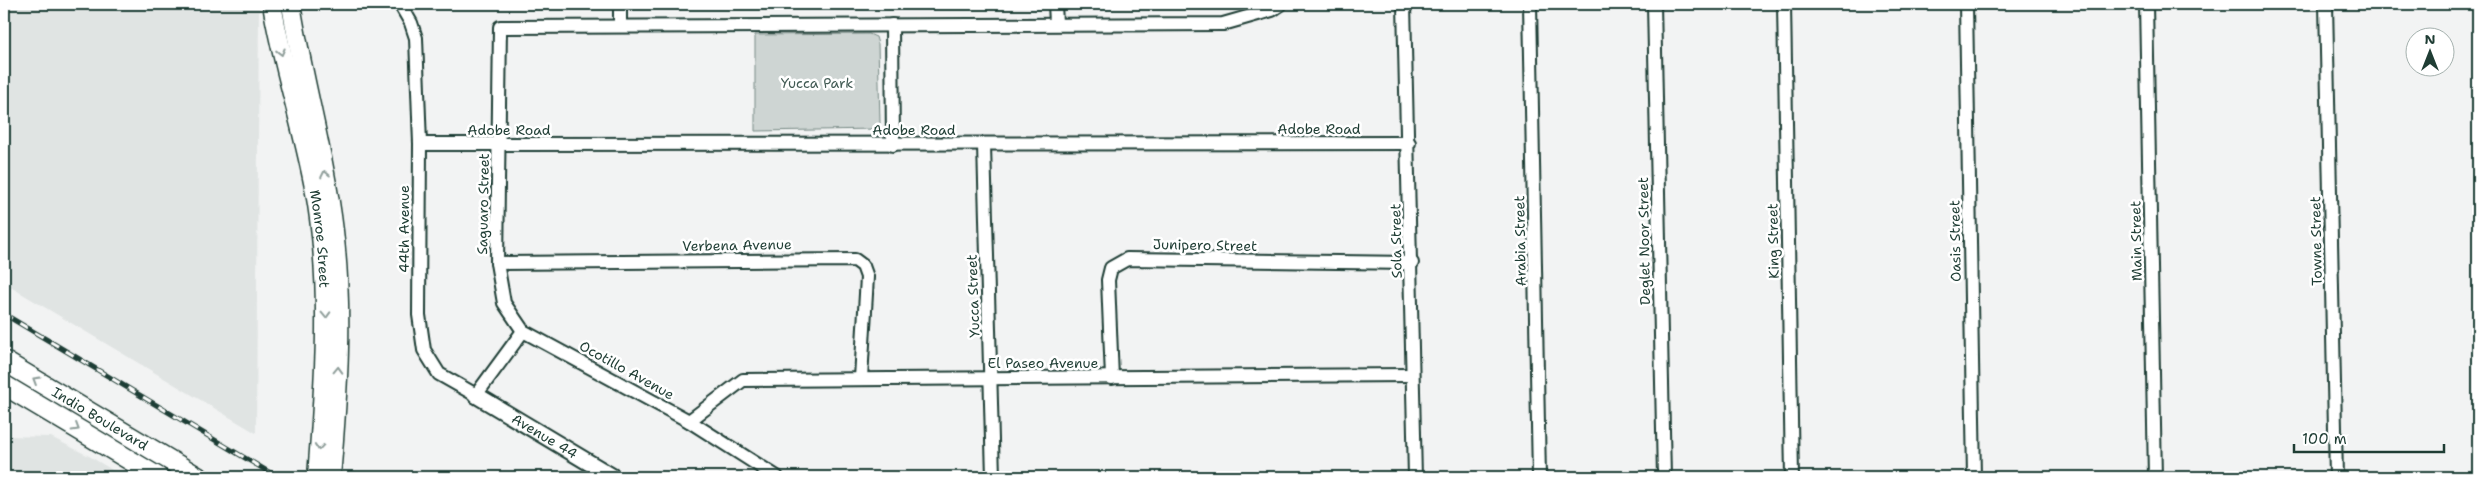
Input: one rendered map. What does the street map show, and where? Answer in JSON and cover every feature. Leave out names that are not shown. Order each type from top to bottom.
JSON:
[{"type":"main road","name":"Monroe Street","points":[[272,4],[278,37],[309,165],[322,240],[331,477]]},
{"type":"main road","name":"Monroe Street","points":[[291,4],[301,66],[328,187],[334,231],[340,327],[329,418],[316,477]]},
{"type":"main road","name":"Indio Boulevard","points":[[4,361],[198,477]]},
{"type":"main road","name":"Indio Boulevard","points":[[4,385],[158,477]]},
{"type":"street","name":"44th Avenue","points":[[400,4],[411,23],[416,38],[420,144],[419,315],[424,350],[439,374],[476,395]]},
{"type":"street","points":[[620,4],[620,26],[1056,23],[1223,24],[1272,10],[1281,4]]},
{"type":"street","points":[[1055,4],[1056,23]]},
{"type":"street","name":"Sola Street","points":[[1404,4],[1412,263],[1412,375],[1415,477]]},
{"type":"street","name":"Arabia Street","points":[[1530,4],[1539,477]]},
{"type":"street","name":"Deglet Noor Street","points":[[1654,4],[1664,477]]},
{"type":"street","name":"King Street","points":[[1784,4],[1792,477]]},
{"type":"street","name":"Oasis Street","points":[[1966,4],[1974,477]]},
{"type":"street","name":"Main Street","points":[[2146,4],[2155,477]]},
{"type":"street","name":"Towne Street","points":[[2326,4],[2336,477]]},
{"type":"street","points":[[892,25],[893,145]]},
{"type":"street","name":"Saguaro Street","points":[[497,263],[500,27],[620,26]]},
{"type":"street","name":"Adobe Road","points":[[420,144],[984,145],[1409,143]]},
{"type":"street","name":"Yucca Street","points":[[984,145],[993,477]]},
{"type":"street","name":"Junipero Street","points":[[1112,378],[1108,280],[1111,268],[1127,259],[1412,263]]},
{"type":"street","name":"Verbena Avenue","points":[[497,263],[855,260],[863,266],[867,277],[861,378]]},
{"type":"street","name":"Ocotillo Avenue","points":[[497,263],[504,303],[523,330],[689,421],[778,477]]},
{"type":"street","points":[[476,395],[523,330]]},
{"type":"street","name":"El Paseo Avenue","points":[[689,421],[743,380],[1412,375]]},
{"type":"street","name":"Avenue 44","points":[[476,395],[613,477]]},
{"type":"shaded area","points":[[4,4],[259,4],[256,433],[4,283]]},
{"type":"shaded area","points":[[4,436],[51,437],[89,456],[124,477],[4,477]]},
{"type":"green space","name":"Yucca Park","points":[[869,34],[876,37],[878,44],[880,123],[876,129],[755,131],[755,35]]},
{"type":"railway","points":[[4,314],[277,477]]}]
